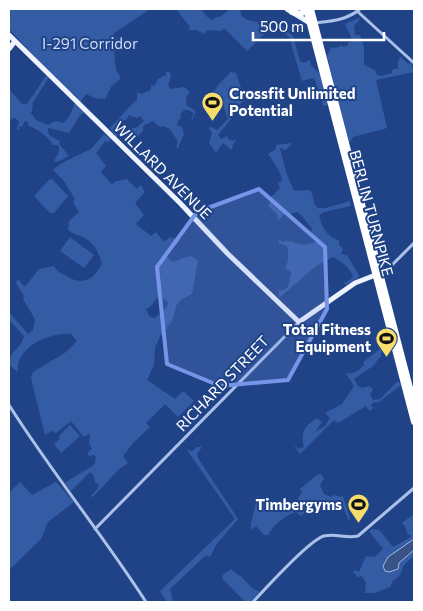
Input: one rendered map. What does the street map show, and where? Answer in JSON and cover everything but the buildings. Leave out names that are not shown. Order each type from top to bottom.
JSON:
[{"type":"highway","points":[[290,11],[301,14],[305,9]]},
{"type":"highway","name":"BERLIN TURNPIKE","points":[[305,9],[312,23]]},
{"type":"highway","name":"BERLIN TURNPIKE","points":[[311,9],[312,23],[412,403],[414,422]]},
{"type":"main road","points":[[290,11],[312,23]]},
{"type":"main road","name":"WILLARD AVENUE","points":[[9,35],[155,178],[228,254],[299,322]]},
{"type":"main road","points":[[9,49],[15,41]]},
{"type":"main road","name":"RICHARD STREET","points":[[299,322],[355,283],[378,274]]},
{"type":"street","points":[[312,23],[340,19],[358,10],[414,63]]},
{"type":"street","points":[[378,274],[386,271],[414,243]]},
{"type":"street","name":"RICHARD STREET","points":[[96,529],[299,322]]},
{"type":"street","points":[[9,405],[34,444],[146,602]]},
{"type":"street","points":[[253,602],[315,540],[332,535],[348,538],[358,536],[414,488]]},
{"type":"highlighted area","points":[[259,189],[325,247],[327,309],[288,380],[220,386],[167,364],[157,267],[197,212]]},
{"type":"green space","name":"I-291 Corridor","points":[[9,9],[150,9],[114,33],[113,36],[121,44],[114,52],[116,70],[121,78],[111,87],[105,99],[95,98],[86,94],[80,102],[74,93],[42,64],[9,29]]},
{"type":"green space","points":[[176,9],[201,9],[212,20],[220,17],[230,9],[240,9],[241,14],[247,20],[271,27],[247,51],[224,28],[221,31],[207,30],[204,34],[197,30],[188,30],[190,27]]},
{"type":"green space","points":[[359,18],[354,26],[355,35],[360,35],[364,47],[364,65],[375,70],[377,75],[381,76],[392,73],[392,70],[398,68],[398,61],[401,57],[408,64],[411,63],[414,72],[376,80],[387,128],[353,137],[348,142],[327,55],[331,48],[340,47],[341,45],[343,47],[348,45],[348,42],[351,42],[352,40],[345,24]]},
{"type":"green space","points":[[281,25],[293,36],[300,61],[303,63],[310,60],[311,65],[321,75],[329,105],[323,106],[313,78],[302,81],[289,37],[278,26]]},
{"type":"green space","points":[[169,71],[171,76],[168,86],[171,89],[184,87],[190,92],[186,97],[187,106],[196,111],[192,120],[194,113],[188,110],[184,110],[180,115],[181,119],[178,120],[177,125],[182,127],[184,134],[178,148],[176,147],[178,142],[170,129],[163,126],[160,127],[153,121],[143,126],[143,131],[131,143],[127,136],[133,139],[131,129],[144,121],[140,116],[137,118],[129,115],[114,131],[118,136],[116,137],[110,128],[137,100],[137,92],[141,94],[151,90],[151,85],[154,86],[158,79]]},
{"type":"green space","points":[[231,72],[236,73],[245,100],[229,113],[231,119],[218,135],[221,139],[227,136],[232,141],[236,139],[233,147],[231,150],[223,143],[216,153],[209,143],[212,133],[209,128],[217,130],[228,119],[223,105],[214,111],[207,103],[218,85]]},
{"type":"green space","points":[[46,76],[49,77],[32,104],[31,113],[36,120],[48,125],[55,121],[63,123],[69,117],[75,103],[84,113],[80,115],[69,133],[48,128],[50,136],[60,141],[59,144],[69,156],[57,162],[54,161],[59,152],[59,147],[53,145],[45,135],[28,125],[29,123],[24,122],[23,126],[19,127],[20,130],[16,128],[19,121],[15,118],[11,119],[9,126],[9,89],[22,104],[27,104]]},
{"type":"green space","points":[[104,134],[111,139],[108,142],[105,141],[96,153],[106,166],[101,172],[112,185],[114,182],[127,179],[137,189],[141,185],[145,192],[135,203],[144,215],[136,224],[151,236],[156,232],[164,242],[170,237],[180,240],[166,256],[172,262],[191,256],[198,260],[192,294],[177,304],[172,321],[160,336],[155,348],[154,365],[147,380],[175,399],[183,391],[194,401],[178,417],[165,404],[146,423],[150,427],[123,456],[128,463],[119,469],[93,497],[91,496],[99,484],[95,483],[94,476],[90,472],[71,491],[65,483],[95,464],[96,457],[94,455],[89,456],[87,453],[92,449],[89,443],[90,433],[84,437],[71,421],[56,433],[51,431],[45,435],[31,378],[33,372],[66,352],[77,341],[71,334],[44,339],[28,348],[22,355],[18,372],[9,365],[11,356],[24,336],[11,322],[9,323],[9,312],[28,334],[33,330],[35,319],[16,283],[18,279],[25,287],[39,269],[54,266],[66,276],[82,281],[95,274],[102,264],[98,252],[91,242],[68,230],[69,221],[79,212],[73,202],[75,199],[64,181],[53,170],[62,163],[91,149]],"holes":[[[158,297],[167,301],[167,307],[154,318],[149,316],[145,310]]]},
{"type":"green space","points":[[292,143],[287,149],[283,150],[282,147],[280,149],[287,175],[294,191],[311,191],[315,205],[318,208],[326,208],[350,201],[351,206],[324,212],[319,215],[325,230],[331,237],[339,240],[339,245],[343,248],[341,254],[347,255],[359,275],[358,278],[346,285],[344,283],[353,277],[352,273],[345,265],[333,257],[316,266],[279,298],[279,289],[281,291],[287,288],[291,272],[285,268],[288,257],[287,246],[278,243],[279,240],[304,244],[311,244],[317,241],[311,234],[312,228],[297,212],[285,214],[279,220],[277,218],[278,215],[268,206],[271,201],[270,198],[280,188],[278,183],[282,180],[282,177],[268,154],[276,149],[276,145]]},
{"type":"green space","points":[[50,179],[68,196],[54,213],[50,213],[34,196]]},
{"type":"green space","points":[[70,237],[94,255],[84,268],[60,251]]},
{"type":"green space","points":[[387,344],[389,346],[381,353],[381,357],[373,366],[354,379],[358,386],[362,388],[370,386],[373,390],[370,394],[373,400],[380,399],[397,382],[401,385],[379,402],[372,403],[371,407],[374,407],[370,411],[366,406],[338,423],[334,420],[300,454],[293,444],[298,449],[304,447],[304,430],[317,418],[322,422],[315,432],[325,426],[330,418],[325,413],[342,404],[354,386],[346,373],[354,373],[364,365],[363,362]]},
{"type":"green space","points":[[70,425],[80,436],[61,453],[54,444]]},
{"type":"green space","points":[[197,447],[202,447],[197,454],[198,458],[238,519],[216,545],[210,557],[206,555],[170,589],[173,602],[167,602],[160,591],[235,519],[187,450],[192,451]]},
{"type":"green space","points":[[318,474],[322,475],[324,479],[320,485],[324,494],[331,497],[335,495],[343,496],[350,519],[348,520],[343,505],[322,511],[310,504],[305,508],[306,512],[301,516],[296,512],[288,515],[268,535],[264,535],[256,526],[251,530],[257,496],[271,503],[284,502],[292,507],[299,503],[298,498],[302,492],[300,489]]},
{"type":"green space","points":[[20,482],[32,495],[56,482],[74,502],[48,522],[41,539],[9,570],[9,493]]},
{"type":"green space","points":[[414,514],[414,556],[404,565],[400,575],[392,582],[390,587],[375,593],[365,593],[366,583],[362,576],[358,577],[353,572],[355,570],[359,572],[366,556],[375,557],[383,549],[369,531],[373,529],[379,530],[393,547],[411,537],[402,523]]},
{"type":"green space","points":[[231,569],[240,575],[252,588],[260,592],[250,602],[245,602],[222,578]]},
{"type":"shaded area","points":[[414,539],[414,550],[399,563],[398,569],[389,572],[385,571],[383,566],[388,557]]},
{"type":"place","name":"Crossfit Unlimited Potential","points":[[213,121]]},
{"type":"place","name":"Total Fitness Equipment","points":[[387,357]]},
{"type":"place","name":"Timbergyms","points":[[358,523]]}]
